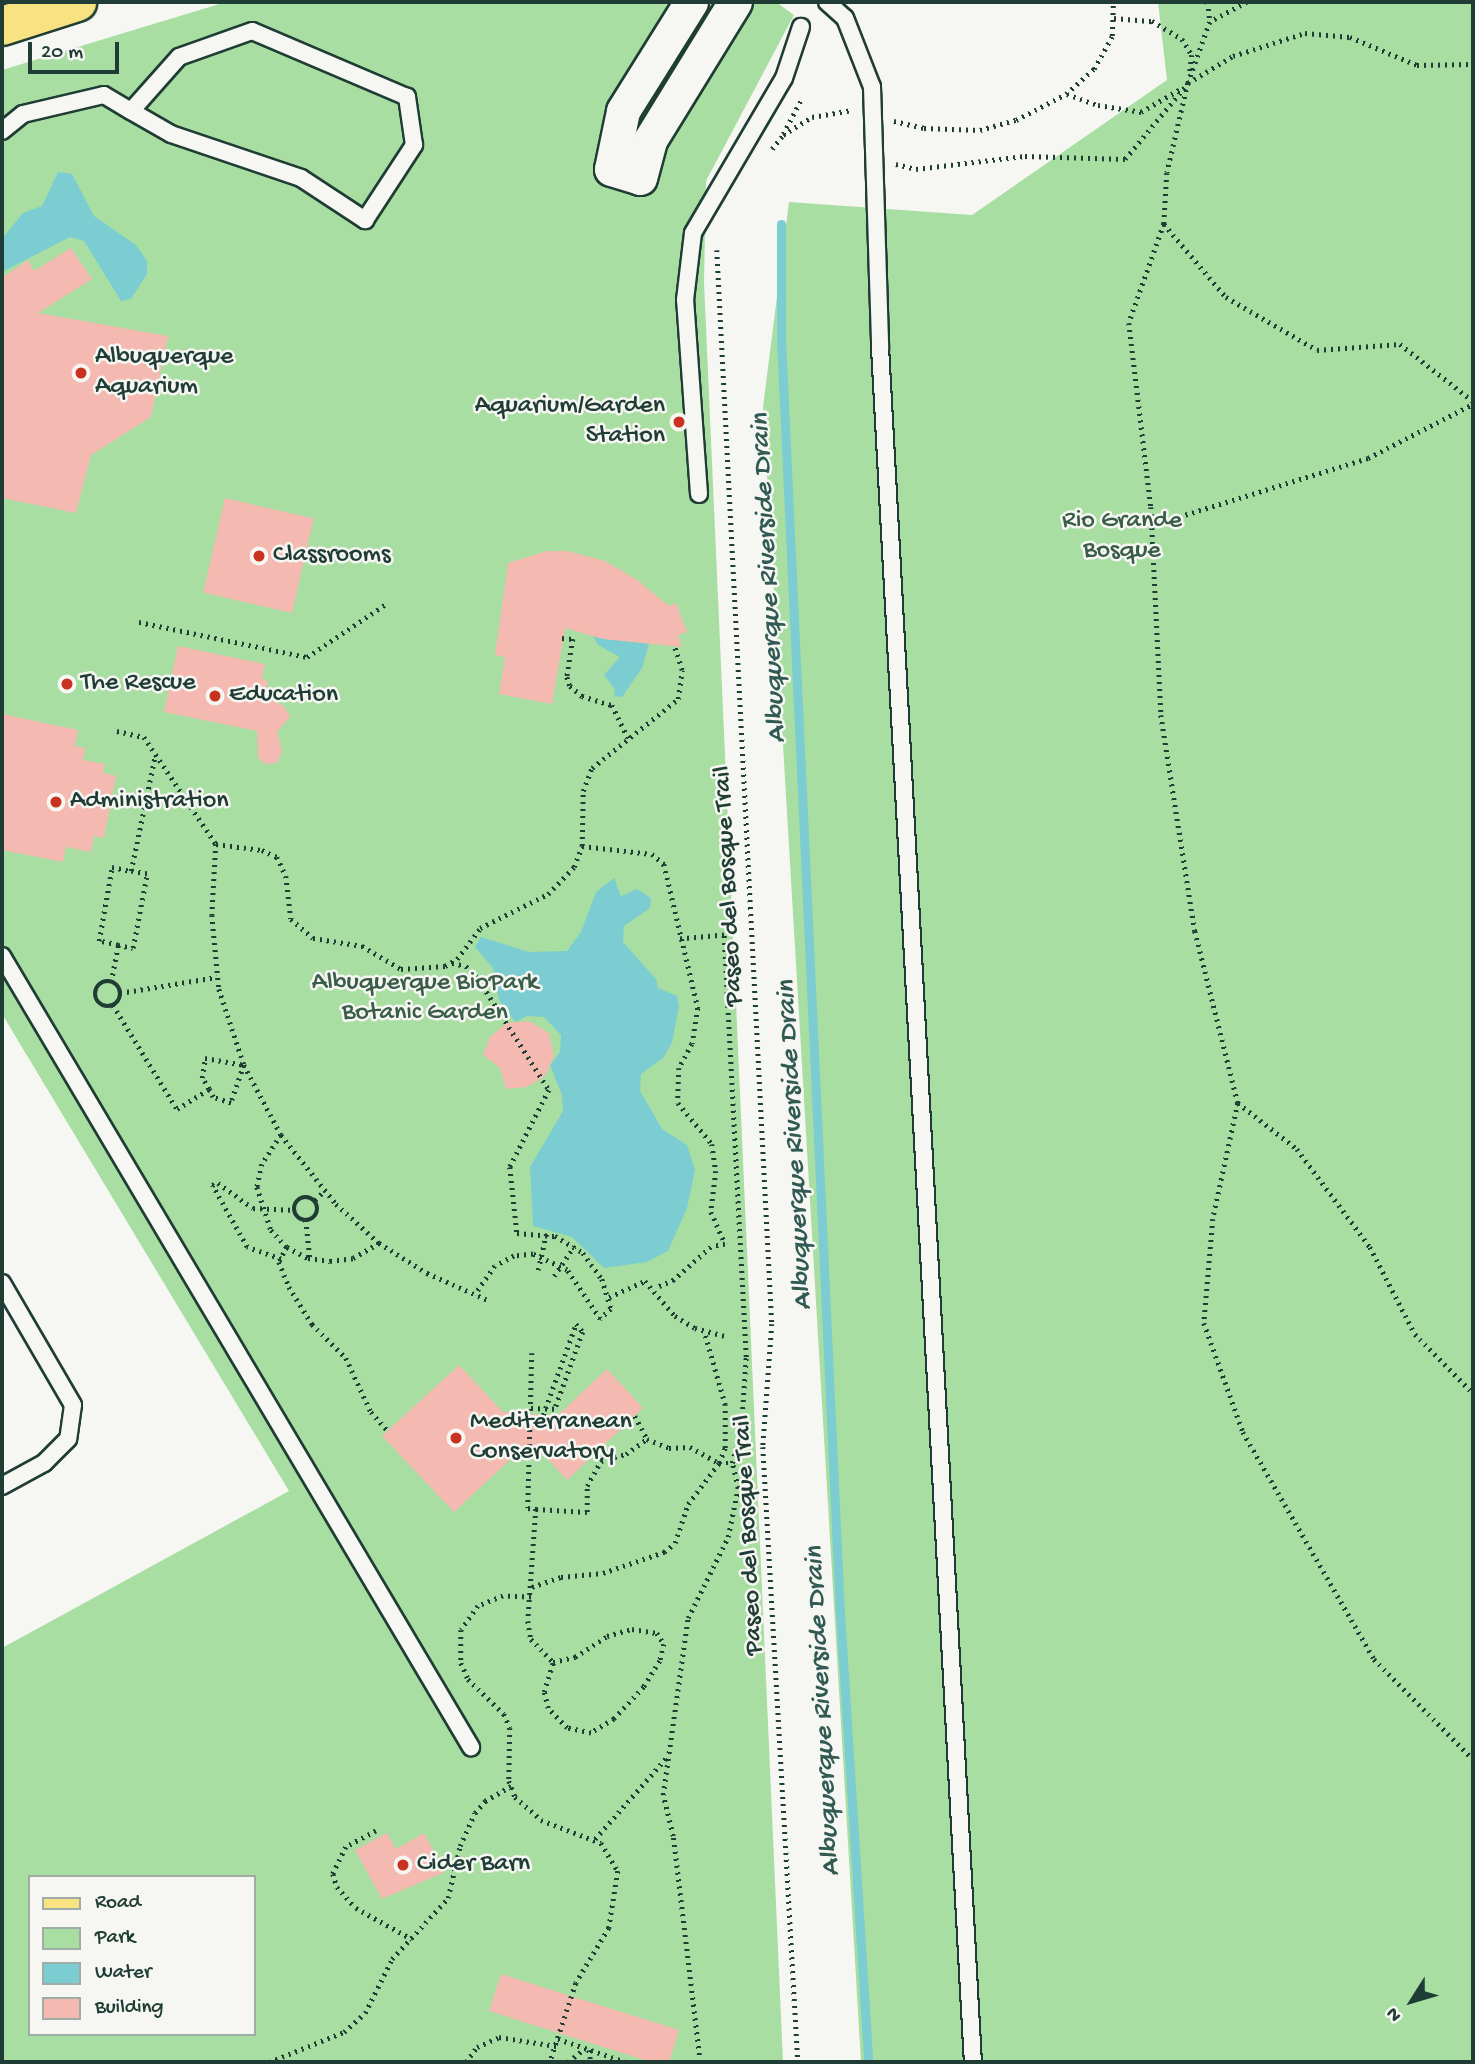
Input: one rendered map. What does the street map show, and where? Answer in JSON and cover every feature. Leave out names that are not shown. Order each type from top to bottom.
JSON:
[{"type":"main road","points":[[2,26],[76,2]]},
{"type":"street","points":[[682,9],[623,111],[611,169],[640,178],[650,141],[735,2]]},
{"type":"lane","points":[[827,2],[845,18],[872,88],[881,361],[973,2062]]},
{"type":"lane","points":[[699,494],[685,300],[693,233],[784,78],[801,27]]},
{"type":"lane","points":[[2,131],[23,114],[104,96],[171,134],[301,178],[365,220],[414,145],[407,97],[253,31],[179,57],[131,111]]},
{"type":"lane","points":[[2,956],[471,1747]]},
{"type":"lane","points":[[2,1283],[73,1405],[68,1440],[44,1463],[2,1486]]},
{"type":"path","points":[[765,157],[783,135],[812,117],[851,110],[924,128],[980,130],[1016,120],[1066,94],[1094,69],[1112,36],[1112,2]]},
{"type":"path","points":[[874,159],[916,169],[1025,156],[1125,159],[1188,83],[1210,22],[1208,2]]},
{"type":"path","points":[[1210,22],[1247,2]]},
{"type":"path","points":[[1114,18],[1152,21],[1182,39],[1192,55],[1167,173],[1164,224],[1129,323],[1152,524],[1161,715],[1195,931],[1238,1103],[1213,1219],[1204,1323],[1243,1432],[1374,1659],[1473,1759]]},
{"type":"path","points":[[1066,94],[1098,105],[1142,112],[1233,55],[1305,33],[1350,37],[1417,65],[1473,64]]},
{"type":"path","points":[[1152,524],[1368,458],[1473,402],[1400,344],[1317,350],[1226,297],[1164,224]]},
{"type":"path","name":"Paseo del Bosque Trail","points":[[718,240],[772,1324],[763,1447],[798,2062]]},
{"type":"path","points":[[139,622],[307,657],[386,604]]},
{"type":"path","points":[[562,638],[573,639],[567,677],[570,686],[582,696],[612,705],[628,738]]},
{"type":"path","points":[[452,963],[466,949],[480,928],[548,894],[574,867],[582,846],[586,779],[599,759],[678,699],[682,670],[674,646]]},
{"type":"path","points":[[117,731],[144,737],[216,844],[212,915],[217,976],[244,1065],[281,1135],[324,1191],[379,1243],[410,1265],[490,1301]]},
{"type":"path","points":[[131,871],[156,755]]},
{"type":"path","points":[[216,844],[261,850],[277,857],[286,876],[291,919],[313,938],[362,946],[401,969],[430,969],[452,963],[466,966],[479,980],[548,1084],[549,1095],[517,1147],[510,1176],[517,1233],[546,1234],[574,1245],[591,1261],[609,1297],[610,1313],[600,1319],[561,1265],[541,1255],[523,1254],[505,1260],[488,1273],[475,1294]]},
{"type":"path","points":[[582,846],[658,858],[667,871],[679,939],[698,1008],[692,1044],[678,1068],[678,1103],[712,1144],[716,1171],[711,1212],[725,1244],[711,1247],[674,1280],[656,1287]]},
{"type":"path","points":[[112,867],[131,871],[147,874],[133,948],[99,941],[112,867]]},
{"type":"path","points":[[679,939],[724,935],[735,1079],[746,1357],[741,1430],[732,1463],[738,1488],[728,1537],[688,1618],[663,1795],[673,1836],[700,2062]]},
{"type":"path","points":[[111,982],[118,945]]},
{"type":"path","points":[[113,1005],[120,993],[217,976]]},
{"type":"path","points":[[111,982],[120,993]]},
{"type":"path","points":[[111,982],[99,984],[95,995],[101,1005],[113,1005]]},
{"type":"path","points":[[113,1005],[177,1109],[209,1089]]},
{"type":"path","points":[[205,1058],[244,1065],[231,1103],[213,1097],[202,1078],[205,1058]]},
{"type":"path","points":[[1238,1103],[1297,1149],[1370,1247],[1415,1334],[1473,1394]]},
{"type":"path","points":[[281,1135],[262,1164],[257,1187],[261,1209],[271,1230],[287,1247],[311,1258],[353,1258],[379,1243]]},
{"type":"path","points":[[281,1259],[247,1247],[212,1185],[218,1183],[261,1209],[295,1210],[306,1220],[311,1258]]},
{"type":"path","points":[[315,1200],[324,1191]]},
{"type":"path","points":[[295,1210],[302,1198],[315,1200]]},
{"type":"path","points":[[306,1220],[317,1213],[315,1200]]},
{"type":"path","points":[[538,1269],[546,1234]]},
{"type":"path","points":[[554,1276],[574,1245]]},
{"type":"path","points":[[287,1247],[281,1259],[282,1275],[304,1312],[346,1358],[371,1412],[388,1431]]},
{"type":"path","points":[[609,1297],[645,1281],[676,1316],[704,1332],[725,1336]]},
{"type":"path","points":[[531,1408],[555,1409],[583,1332],[576,1324],[544,1415]]},
{"type":"path","points":[[532,1587],[561,1577],[603,1573],[669,1548],[688,1504],[719,1463],[724,1448],[725,1405],[704,1332]]},
{"type":"path","points":[[532,1353],[528,1508],[587,1512],[587,1486],[603,1459],[626,1454],[647,1439]]},
{"type":"path","points":[[635,1416],[647,1439],[669,1448],[690,1447],[719,1463],[732,1463]]},
{"type":"path","points":[[597,1452],[603,1459]]},
{"type":"path","points":[[536,1509],[531,1639],[553,1662]]},
{"type":"path","points":[[531,1597],[503,1595],[478,1606],[464,1623],[458,1645],[468,1679],[503,1714],[510,1728],[511,1786],[515,1797],[541,1820],[595,1839],[610,1851],[618,1871],[613,1910],[604,1942],[576,1983],[550,2062]]},
{"type":"path","points":[[632,1629],[657,1633],[664,1644],[660,1661],[644,1687],[614,1719],[591,1733],[567,1728],[548,1708],[544,1692],[553,1662],[575,1657],[607,1636],[632,1629]]},
{"type":"path","points":[[595,1839],[669,1756]]},
{"type":"path","points":[[269,2062],[356,2023],[384,1970],[448,1898],[460,1846],[475,1814],[485,1801],[511,1786]]},
{"type":"path","points":[[376,1831],[346,1847],[332,1874],[346,1900],[412,1939]]},
{"type":"path","points":[[466,2062],[477,2047],[499,2038],[556,2046]]},
{"type":"path","points":[[558,2039],[613,2060],[626,2062]]},
{"type":"path","points":[[568,2062],[587,2049]]},
{"type":"path","points":[[587,2049],[591,2062]]},
{"type":"green space","name":"Albuquerque BioPark Botanic Garden","points":[[226,2],[776,2],[794,15],[706,181],[704,282],[783,2062],[2,2062],[2,1648],[289,1491],[2,1014],[2,70]]},
{"type":"green space","name":"Rio Grande Bosque","points":[[1158,2],[1473,2],[1473,2062],[861,2062],[763,407],[789,202],[972,215],[1167,80]]},
{"type":"water","points":[[58,172],[72,174],[94,216],[136,245],[147,261],[147,274],[131,299],[121,301],[84,241],[70,237],[2,272],[2,239],[23,213],[42,206]]},
{"type":"water","points":[[593,636],[649,644],[642,668],[622,697],[614,696],[615,689],[604,675],[620,657],[598,645]]},
{"type":"water","points":[[614,878],[621,896],[637,889],[651,898],[650,908],[624,926],[623,942],[656,979],[658,988],[677,996],[679,1006],[672,1043],[663,1058],[641,1074],[640,1091],[662,1129],[687,1145],[695,1170],[687,1208],[668,1251],[647,1262],[604,1268],[572,1237],[533,1226],[530,1167],[563,1111],[562,1095],[550,1065],[560,1052],[561,1035],[544,1017],[527,1016],[516,1022],[510,1016],[499,1000],[493,968],[475,947],[481,937],[529,952],[567,951],[581,932],[596,892]]},
{"type":"building","name":"Albuquerque Aquarium","points":[[71,248],[92,279],[38,313],[168,336],[151,417],[91,455],[76,513],[2,498],[2,278],[28,260],[34,271]]},
{"type":"building","name":"Classrooms","points":[[225,498],[314,518],[292,613],[203,593]]},
{"type":"building","points":[[547,551],[568,551],[605,561],[636,579],[669,606],[676,603],[687,632],[678,635],[682,647],[603,639],[565,628],[552,704],[499,694],[505,657],[495,655],[508,563]]},
{"type":"building","name":"Education","points":[[178,646],[265,664],[262,679],[267,680],[268,699],[284,706],[290,717],[277,732],[282,751],[277,763],[265,764],[258,758],[257,731],[164,712]]},
{"type":"building","name":"Administration","points":[[2,714],[78,730],[75,746],[85,748],[83,760],[105,764],[103,773],[116,776],[104,838],[94,836],[91,852],[66,847],[63,862],[2,850]]},
{"type":"building","points":[[529,1021],[549,1033],[554,1056],[545,1076],[527,1087],[506,1089],[500,1068],[483,1055],[490,1037],[507,1023]]},
{"type":"building","name":"Mediterranean Conservatory","points":[[459,1365],[503,1412],[557,1416],[607,1369],[643,1408],[567,1480],[544,1455],[515,1455],[454,1512],[382,1436]]},
{"type":"building","name":"Cider Barn","points":[[387,1833],[396,1849],[424,1833],[445,1872],[382,1899],[355,1850]]},
{"type":"building","points":[[501,1974],[679,2030],[669,2062],[651,2062],[489,2011]]},
{"type":"waterway","name":"Albuquerque Riverside Drain","points":[[781,224],[781,339],[840,1612],[868,2062]]},
{"type":"place","name":"Albuquerque Aquarium","points":[[81,373]]},
{"type":"place","name":"Aquarium/Garden Station","points":[[679,422]]},
{"type":"place","name":"Classrooms","points":[[259,556]]},
{"type":"place","name":"The Rescue","points":[[67,684]]},
{"type":"place","name":"Education","points":[[215,696]]},
{"type":"place","name":"Administration","points":[[56,802]]},
{"type":"place","name":"Mediterranean Conservatory","points":[[456,1438]]},
{"type":"place","name":"Cider Barn","points":[[403,1865]]}]
